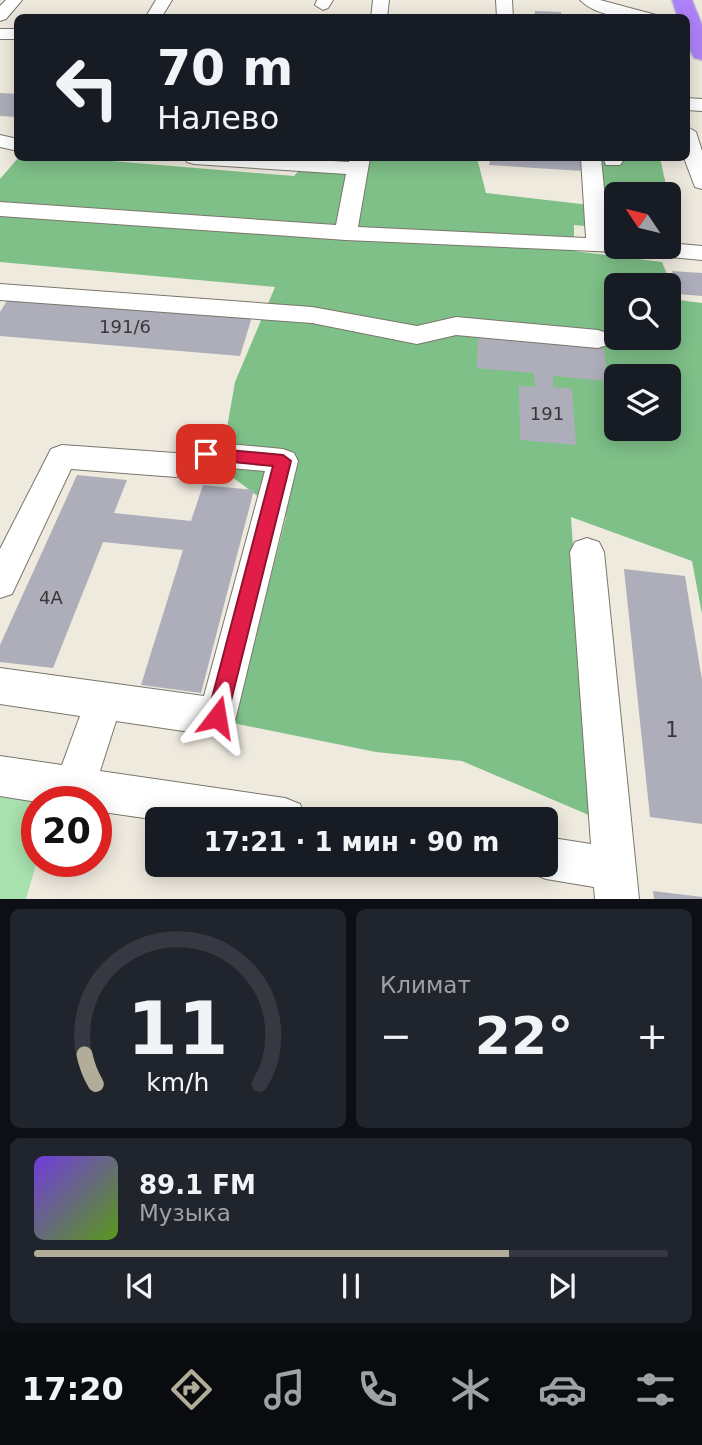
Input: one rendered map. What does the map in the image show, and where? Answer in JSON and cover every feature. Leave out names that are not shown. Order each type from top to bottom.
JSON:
[{"type":"highway","points":[[690,21],[702,53]]},
{"type":"lane","points":[[0,16],[14,0]]},
{"type":"lane","points":[[588,0],[604,8],[632,14]]},
{"type":"lane","points":[[690,145],[702,183]]},
{"type":"lane","points":[[294,161],[360,163],[346,233]]},
{"type":"lane","points":[[592,161],[604,229]]},
{"type":"lane","points":[[0,209],[346,233],[604,245]]},
{"type":"lane","points":[[681,251],[702,253]]},
{"type":"lane","points":[[0,292],[312,315],[416,335],[456,326],[598,339]]},
{"type":"lane","points":[[0,583],[62,457],[177,465],[206,454],[283,461],[217,717],[0,686]]},
{"type":"lane","points":[[558,863],[616,884],[587,552]]},
{"type":"lane","points":[[74,786],[104,701]]},
{"type":"lane","points":[[0,776],[67,786]]},
{"type":"lane","points":[[112,793],[206,807]]},
{"type":"green space","points":[[15,161],[112,161],[294,176],[307,161],[478,161],[486,193],[598,206],[592,161],[661,161],[665,182],[604,182],[604,228],[574,225],[574,251],[604,255],[604,259],[662,262],[667,273],[604,273],[604,350],[681,350],[681,300],[702,303],[702,614],[692,561],[571,517],[591,816],[462,761],[376,752],[233,723],[286,517],[220,468],[235,382],[275,287],[0,262],[0,179]]},
{"type":"green space","points":[[0,794],[21,799],[21,877],[32,877],[26,899],[0,899]]},
{"type":"building","points":[[535,11],[561,14],[535,14]]},
{"type":"building","points":[[0,93],[14,94],[14,117],[0,116]]},
{"type":"building","points":[[490,161],[582,161],[583,171],[489,165]]},
{"type":"building","points":[[672,271],[702,273],[702,296],[681,294],[681,273]]},
{"type":"building","points":[[8,299],[252,317],[240,356],[0,336],[0,312]]},
{"type":"building","points":[[478,337],[604,348],[606,364],[604,381],[553,376],[553,387],[572,389],[576,445],[520,440],[519,386],[535,387],[534,373],[477,368]]},
{"type":"building","points":[[77,475],[127,480],[114,513],[191,521],[203,485],[254,490],[201,693],[141,685],[183,550],[103,542],[53,668],[0,662],[0,645]]},
{"type":"building","points":[[624,569],[685,576],[702,680],[702,824],[650,817]]},
{"type":"building","points":[[653,891],[702,897],[702,899],[654,899]]},
{"type":"route","points":[[206,454],[283,461],[217,717]]}]
